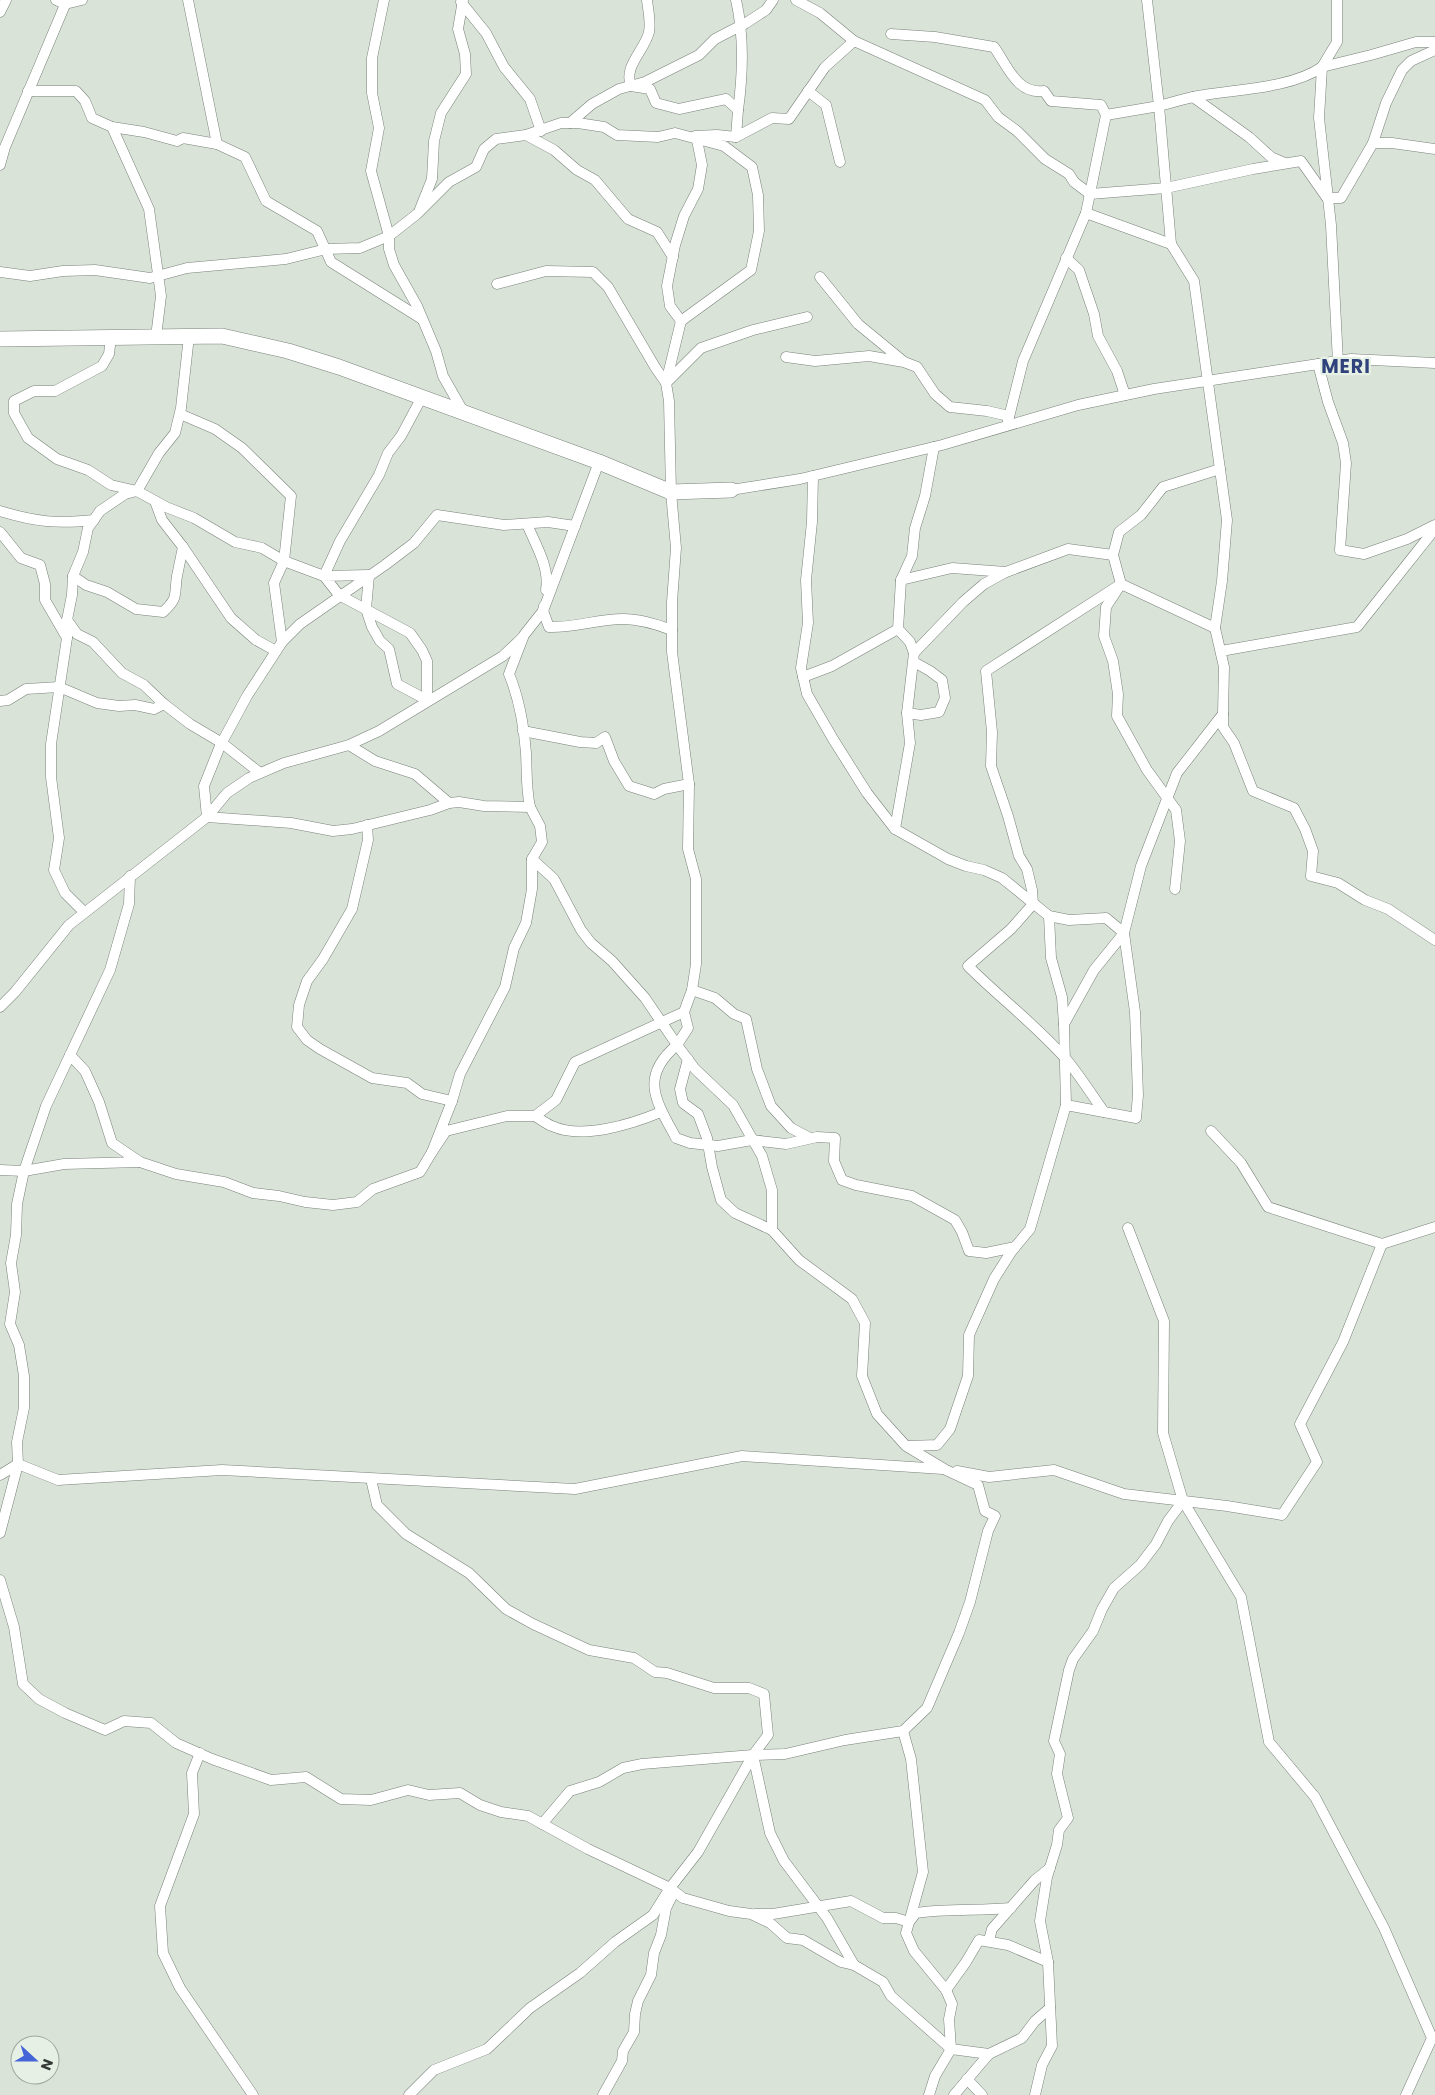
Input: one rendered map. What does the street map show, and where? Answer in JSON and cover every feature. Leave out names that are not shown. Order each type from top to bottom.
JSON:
[{"type":"main road","points":[[0,339],[222,336],[288,351],[340,367],[599,462],[671,492],[730,490]]},
{"type":"street","points":[[0,12],[6,0]]},
{"type":"street","points":[[0,165],[5,147],[63,1],[82,0]]},
{"type":"street","points":[[188,0],[217,144]]},
{"type":"street","points":[[384,0],[372,58],[372,93],[379,128],[371,171],[389,236],[389,249],[394,265],[423,319],[436,351],[442,376],[464,412]]},
{"type":"street","points":[[631,86],[628,79],[635,57],[648,32],[647,0]]},
{"type":"street","points":[[736,0],[741,26],[742,84],[736,137]]},
{"type":"street","points":[[570,123],[592,104],[619,89],[645,82],[698,55],[715,39],[741,26],[766,10],[773,0]]},
{"type":"street","points":[[796,0],[820,13],[854,42],[985,100],[998,117],[1017,130],[1045,159],[1069,174],[1074,182],[1090,194],[1166,188],[1301,161],[1328,198]]},
{"type":"street","points":[[1147,0],[1159,106],[1170,244],[1194,281],[1227,520],[1222,582],[1215,628],[1224,667],[1223,727],[1234,743],[1253,791],[1294,808],[1305,829],[1313,851],[1311,876],[1338,883],[1365,900],[1388,909],[1435,940]]},
{"type":"street","points":[[1337,0],[1336,42],[1322,67],[1319,118],[1331,225],[1338,362]]},
{"type":"street","points":[[417,214],[432,179],[434,141],[441,113],[466,74],[465,54],[458,29],[462,1]]},
{"type":"street","points":[[462,1],[486,34],[504,67],[530,99],[541,131]]},
{"type":"street","points":[[891,34],[935,37],[994,47],[1008,73],[1024,87],[1037,92],[1044,92],[1051,101],[1101,105],[1106,115],[1086,213],[1023,361],[1006,427]]},
{"type":"street","points":[[693,138],[717,134],[736,137],[772,118],[788,119],[825,67],[854,42]]},
{"type":"street","points":[[1106,115],[1159,106],[1193,97],[1254,89],[1310,75],[1322,67],[1416,42],[1435,42]]},
{"type":"street","points":[[1328,198],[1341,198],[1373,143],[1386,103],[1402,70],[1411,61],[1435,50]]},
{"type":"street","points":[[631,86],[650,89],[656,103],[679,109],[726,99],[738,110]]},
{"type":"street","points":[[28,91],[76,91],[85,100],[92,118],[112,127],[176,140],[183,138],[217,144],[245,157],[266,200],[317,231],[331,262],[423,319]]},
{"type":"street","points":[[808,92],[826,105],[840,162]]},
{"type":"street","points":[[1193,97],[1249,137],[1271,157],[1286,164]]},
{"type":"street","points":[[0,272],[30,276],[63,271],[96,270],[150,278],[187,268],[286,259],[326,249],[360,248],[389,236],[417,214],[448,182],[476,167],[484,149],[496,139],[526,135],[562,123],[604,127],[617,135],[658,137],[675,133],[724,146],[752,167],[758,195],[759,232],[750,270],[681,321],[666,383]]},
{"type":"street","points":[[112,127],[149,209],[161,296],[156,337]]},
{"type":"street","points":[[526,135],[554,150],[577,170],[595,180],[628,219],[657,232],[672,257]]},
{"type":"street","points":[[681,321],[670,306],[667,286],[672,257],[684,216],[698,189],[702,165],[693,138]]},
{"type":"street","points":[[1373,143],[1392,143],[1435,149]]},
{"type":"street","points":[[1086,213],[1170,244]]},
{"type":"street","points":[[1066,258],[1079,270],[1094,314],[1098,336],[1117,371],[1125,395]]},
{"type":"street","points":[[497,284],[546,271],[593,272],[608,287],[666,383],[669,401],[671,492],[676,548],[672,652],[689,784],[688,848],[696,879],[696,964],[692,990],[684,1012],[688,1028],[677,1045],[663,1057],[654,1078],[658,1106],[676,1138],[690,1143],[718,1146],[752,1140],[786,1144],[810,1138],[835,1138],[834,1161],[842,1180],[856,1185],[912,1196],[955,1220],[969,1251],[986,1253],[1015,1247]]},
{"type":"street","points":[[820,278],[858,324],[904,362]]},
{"type":"street","points":[[666,383],[701,348],[753,330],[807,317]]},
{"type":"street","points":[[84,912],[64,893],[54,870],[59,838],[51,777],[50,744],[67,638],[67,620],[72,595],[73,576],[83,552],[88,528],[100,511],[125,494],[137,491],[159,453],[175,433],[180,414],[189,336]]},
{"type":"street","points":[[111,337],[109,354],[102,366],[55,391],[34,391],[14,401],[14,413],[28,438],[57,459],[88,470],[111,485],[137,491],[194,518],[235,542],[262,548],[284,560],[324,576],[369,575]]},
{"type":"street","points":[[786,357],[814,361],[869,356],[904,362],[917,367],[935,394],[950,407],[1009,416]]},
{"type":"street","points":[[730,490],[813,476],[934,447],[1078,405],[1125,395],[1350,359],[1435,363]]},
{"type":"street","points":[[1318,364],[1328,402],[1343,443],[1346,463],[1340,550],[1364,554],[1435,525]]},
{"type":"street","points":[[324,576],[340,541],[379,475],[388,452],[401,436],[422,397]]},
{"type":"street","points":[[180,414],[215,429],[242,448],[291,496],[284,560],[274,583],[282,642]]},
{"type":"street","points":[[895,829],[910,743],[907,713],[914,658],[910,642],[898,629],[901,580],[912,556],[915,528],[925,496],[934,447]]},
{"type":"street","points":[[0,1007],[15,992],[69,924],[207,817],[227,793],[260,773],[284,763],[349,745],[379,731],[427,700],[503,656],[524,636],[543,611],[599,462]]},
{"type":"street","points":[[1175,890],[1180,841],[1176,810],[1168,796],[1147,770],[1117,716],[1118,694],[1113,661],[1104,636],[1106,607],[1121,584],[1113,555],[1119,532],[1141,515],[1163,487],[1220,469]]},
{"type":"street","points":[[813,476],[812,522],[806,580],[808,623],[801,668],[807,694],[868,793],[895,829],[948,859],[984,870],[1002,878],[1050,916],[1069,920],[1106,918],[1124,933]]},
{"type":"street","points":[[155,501],[162,520],[183,547],[231,618],[256,640],[276,651]]},
{"type":"street","points":[[0,511],[41,521],[64,523],[94,520]]},
{"type":"street","points":[[207,817],[204,786],[222,743],[247,696],[282,642],[300,624],[414,543],[437,515],[504,525],[548,522],[575,526]]},
{"type":"street","points":[[526,524],[543,562],[548,580],[543,611],[550,627],[567,628],[622,619],[645,621],[672,630]]},
{"type":"street","points":[[1221,652],[1357,627],[1435,529]]},
{"type":"street","points":[[0,532],[21,558],[40,565],[45,584],[45,600],[67,638]]},
{"type":"street","points":[[73,576],[86,585],[106,592],[136,608],[163,612],[169,607],[177,594],[176,578],[183,547]]},
{"type":"street","points":[[914,658],[970,596],[984,584],[1006,572],[1068,548],[1113,555]]},
{"type":"street","points":[[901,580],[952,568],[1006,572]]},
{"type":"street","points":[[369,575],[366,609],[372,627],[380,641],[389,649],[398,684],[427,700]]},
{"type":"street","points":[[324,576],[339,595],[410,633],[427,661],[427,700]]},
{"type":"street","points":[[1121,584],[1215,628]]},
{"type":"street","points":[[1104,1112],[1066,1060],[1037,1029],[996,995],[968,966],[1011,929],[1033,904],[1027,869],[1019,856],[991,766],[992,732],[986,671],[1121,584]]},
{"type":"street","points":[[67,620],[77,634],[94,642],[122,673],[144,684],[164,704],[190,724],[222,743],[260,773]]},
{"type":"street","points":[[803,677],[832,666],[898,629]]},
{"type":"street","points":[[432,1152],[452,1101],[460,1074],[505,986],[514,948],[526,923],[532,889],[532,859],[542,842],[540,826],[530,807],[527,794],[526,752],[523,731],[516,691],[509,674],[524,636]]},
{"type":"street","points":[[907,713],[921,715],[939,712],[945,698],[942,680],[914,658]]},
{"type":"street","points":[[0,701],[8,700],[26,690],[59,687],[97,703],[154,708],[164,704]]},
{"type":"street","points":[[1066,1105],[1136,1118],[1138,1095],[1135,1012],[1124,933],[1141,866],[1176,773],[1223,714]]},
{"type":"street","points":[[523,731],[596,743],[605,737],[629,786],[641,791],[654,794],[664,789],[689,784]]},
{"type":"street","points":[[349,745],[374,762],[415,774],[449,803]]},
{"type":"street","points":[[207,817],[291,823],[333,831],[430,810],[449,803],[530,807]]},
{"type":"street","points":[[367,825],[368,840],[352,909],[323,959],[307,981],[299,1005],[297,1026],[307,1040],[372,1078],[407,1083],[422,1094],[452,1101]]},
{"type":"street","points":[[532,859],[554,879],[591,943],[629,978],[688,1059],[711,1085],[734,1105],[762,1156],[772,1190],[772,1230]]},
{"type":"street","points":[[0,1533],[18,1464],[17,1442],[24,1408],[24,1376],[19,1345],[10,1324],[15,1292],[11,1263],[16,1234],[17,1204],[24,1171],[46,1106],[110,970],[129,904],[130,876]]},
{"type":"street","points":[[906,1446],[937,1445],[950,1429],[968,1376],[969,1335],[994,1279],[1030,1228],[1066,1105],[1066,1060],[1062,996],[1051,958],[1050,916]]},
{"type":"street","points":[[1064,1024],[1094,970],[1124,933]]},
{"type":"street","points":[[692,990],[715,998],[734,1014],[746,1019],[758,1069],[771,1106],[791,1128],[810,1138]]},
{"type":"street","points":[[535,1116],[556,1100],[575,1062],[684,1012]]},
{"type":"street","points":[[70,1055],[85,1071],[112,1143],[140,1162],[176,1174],[224,1182],[253,1193],[333,1205],[357,1202],[373,1189],[420,1172],[446,1131],[507,1116],[535,1116],[552,1127],[574,1132],[618,1126],[662,1112]]},
{"type":"street","points":[[542,1824],[570,1791],[599,1782],[623,1768],[752,1755],[785,1754],[845,1740],[903,1731],[927,1708],[942,1674],[970,1602],[986,1539],[995,1516],[985,1511],[978,1485],[946,1470],[906,1446],[877,1414],[862,1376],[865,1323],[852,1299],[799,1260],[772,1230],[735,1213],[721,1200],[712,1168],[709,1145],[698,1114],[683,1103],[680,1089],[688,1059]]},
{"type":"street","points":[[1211,1131],[1241,1163],[1268,1207],[1382,1244],[1435,1227]]},
{"type":"street","points":[[0,1170],[24,1171],[64,1164],[140,1162]]},
{"type":"street","points":[[1128,1228],[1164,1321],[1163,1433],[1182,1501],[1242,1597],[1269,1742],[1315,1797],[1384,1928],[1432,2038],[1406,2095]]},
{"type":"street","points":[[18,1464],[58,1480],[222,1470],[576,1489],[742,1456],[946,1470],[989,1477],[1054,1470],[1124,1494],[1282,1515],[1317,1462],[1300,1424],[1343,1342],[1382,1244]]},
{"type":"street","points":[[0,1475],[18,1464]]},
{"type":"street","points":[[371,1479],[378,1505],[406,1534],[468,1573],[506,1609],[589,1650],[634,1658],[655,1672],[667,1673],[714,1688],[749,1688],[764,1694],[768,1735],[752,1755],[719,1818],[698,1852],[653,1915],[530,2008],[487,2049],[434,2070],[409,2095]]},
{"type":"street","points":[[1035,2095],[1042,2065],[1052,2046],[1048,1962],[1040,1922],[1050,1868],[1058,1845],[1059,1830],[1068,1818],[1057,1774],[1060,1754],[1054,1742],[1069,1670],[1073,1659],[1093,1631],[1102,1609],[1114,1588],[1145,1558],[1156,1544],[1168,1521],[1182,1501]]},
{"type":"street","points":[[0,1580],[14,1627],[23,1684],[40,1699],[65,1714],[105,1730],[124,1721],[151,1723],[176,1742],[200,1753],[271,1780],[306,1777],[340,1799],[371,1800],[408,1790],[429,1795],[460,1793],[480,1806],[501,1812],[528,1816],[588,1849],[672,1889],[684,1898],[729,1911],[773,1914],[851,1901],[883,1918],[896,1918],[909,1922]]},
{"type":"street","points":[[903,1731],[911,1759],[923,1872],[906,1933],[914,1951],[946,1990],[952,2004],[949,2019],[950,2049],[935,2076],[929,2095]]},
{"type":"street","points":[[200,1753],[192,1773],[194,1814],[160,1906],[163,1953],[180,1988],[253,2095]]},
{"type":"street","points":[[752,1755],[770,1833],[784,1861],[818,1906],[854,1965]]},
{"type":"street","points":[[989,1940],[992,1929],[1035,1880],[1050,1868]]},
{"type":"street","points":[[604,2095],[622,2061],[623,2051],[634,2032],[634,2014],[638,2001],[651,1975],[654,1953],[661,1935],[672,1889]]},
{"type":"street","points":[[909,1922],[916,1913],[939,1909],[963,1911],[1011,1908]]},
{"type":"street","points":[[751,1914],[770,1923],[786,1938],[803,1940],[840,1962],[854,1965],[883,1982],[891,1996],[950,2049],[989,2054]]},
{"type":"street","points":[[946,1990],[979,1940],[989,1940],[1008,1945],[1048,1962]]},
{"type":"street","points":[[954,2095],[989,2054],[1022,2038],[1035,2021],[1050,2008]]},
{"type":"street","points":[[967,2080],[982,2095]]},
{"type":"district","name":"MERI","points":[[1346,366]]}]
